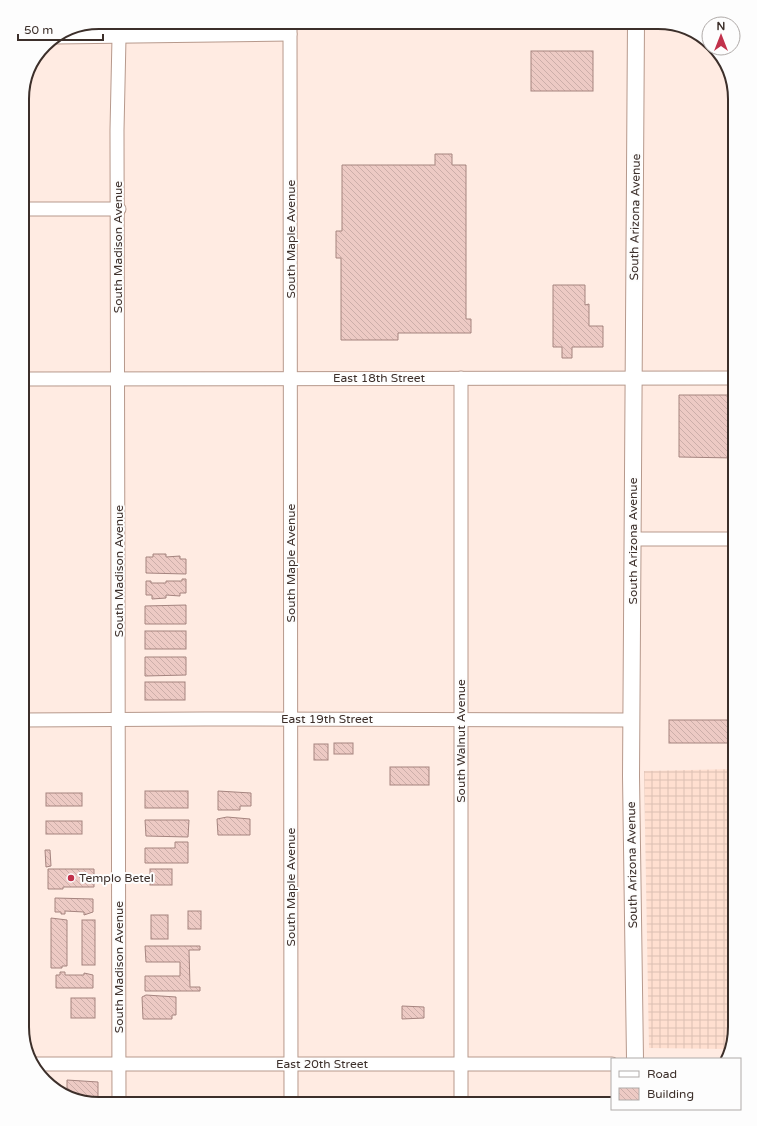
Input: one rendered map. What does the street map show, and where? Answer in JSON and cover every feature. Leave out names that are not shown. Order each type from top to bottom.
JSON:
[{"type":"street","points":[[67,37],[119,38],[273,29]]},
{"type":"street","name":"South Maple Avenue","points":[[290,29],[291,1097]]},
{"type":"street","name":"South Arizona Avenue","points":[[636,29],[632,720],[636,1058]]},
{"type":"street","name":"South Madison Avenue","points":[[119,38],[119,1097]]},
{"type":"street","points":[[29,209],[119,209]]},
{"type":"street","name":"South Walnut Avenue","points":[[461,378],[461,1097]]},
{"type":"street","name":"East 18th Street","points":[[29,379],[728,378]]},
{"type":"street","points":[[634,539],[728,539]]},
{"type":"street","name":"East 19th Street","points":[[29,720],[632,720]]},
{"type":"street","name":"East 20th Street","points":[[39,1064],[611,1064]]},
{"type":"shaded area","points":[[728,769],[728,1027],[725,1049],[649,1048],[644,771]]},
{"type":"building","points":[[531,51],[593,51],[593,91],[531,91]]},
{"type":"building","points":[[435,154],[452,154],[452,165],[466,165],[466,319],[471,319],[471,333],[398,333],[398,340],[341,340],[341,258],[336,258],[336,231],[342,231],[342,165],[435,165]]},
{"type":"building","points":[[553,285],[585,285],[585,305],[589,304],[589,326],[603,326],[603,347],[572,347],[572,358],[562,358],[562,347],[553,347]]},
{"type":"building","points":[[679,395],[728,395],[728,458],[679,457]]},
{"type":"building","points":[[153,554],[166,554],[166,557],[180,556],[180,559],[186,559],[186,574],[146,573],[146,557],[153,557]]},
{"type":"building","points":[[182,579],[186,579],[186,593],[180,593],[180,596],[166,595],[166,598],[152,599],[152,595],[146,595],[146,581],[151,581],[151,583],[166,583],[166,581],[182,581]]},
{"type":"building","points":[[186,605],[186,624],[145,624],[145,606]]},
{"type":"building","points":[[145,631],[186,631],[186,649],[145,649]]},
{"type":"building","points":[[145,657],[186,657],[186,675],[145,676]]},
{"type":"building","points":[[145,682],[185,682],[185,700],[145,700]]},
{"type":"building","points":[[669,720],[728,720],[728,743],[669,743]]},
{"type":"building","points":[[334,743],[353,743],[353,754],[334,754]]},
{"type":"building","points":[[314,744],[328,744],[328,760],[314,760]]},
{"type":"building","points":[[390,767],[429,767],[429,785],[390,785]]},
{"type":"building","points":[[145,791],[188,791],[188,808],[145,808]]},
{"type":"building","points":[[218,791],[251,793],[251,806],[240,806],[240,810],[218,810]]},
{"type":"building","points":[[46,793],[82,793],[82,806],[46,806]]},
{"type":"building","points":[[227,817],[250,819],[250,835],[218,835],[217,819]]},
{"type":"building","points":[[145,820],[189,820],[188,837],[146,836]]},
{"type":"building","points":[[46,821],[82,821],[82,834],[46,834]]},
{"type":"building","points":[[175,842],[188,842],[188,863],[145,863],[145,848],[175,848]]},
{"type":"building","points":[[45,850],[50,850],[51,866],[46,867]]},
{"type":"building","name":"Templo Betel","points":[[48,869],[94,869],[94,887],[63,887],[63,889],[48,889]]},
{"type":"building","points":[[150,869],[172,869],[172,885],[150,885]]},
{"type":"building","points":[[55,898],[93,899],[93,912],[84,915],[84,912],[65,911],[65,914],[61,914],[61,912],[55,912]]},
{"type":"building","points":[[188,911],[201,911],[201,929],[188,929]]},
{"type":"building","points":[[151,915],[168,915],[168,939],[151,939]]},
{"type":"building","points":[[51,918],[67,920],[67,966],[62,966],[62,968],[51,968]]},
{"type":"building","points":[[82,920],[95,920],[95,965],[82,965]]},
{"type":"building","points":[[145,946],[200,946],[200,950],[189,950],[190,987],[200,987],[200,991],[145,991],[145,976],[180,976],[180,962],[146,962]]},
{"type":"building","points":[[60,972],[65,972],[65,975],[84,975],[84,973],[93,975],[93,988],[56,988],[56,975],[60,975]]},
{"type":"building","points":[[146,995],[176,997],[176,1015],[172,1015],[172,1019],[143,1019],[142,997]]},
{"type":"building","points":[[71,998],[95,998],[95,1018],[71,1018]]},
{"type":"building","points":[[402,1006],[424,1007],[424,1018],[402,1019]]},
{"type":"building","points":[[67,1080],[98,1082],[98,1097],[85,1096],[67,1089]]},
{"type":"place","name":"Templo Betel","points":[[71,878]]}]
